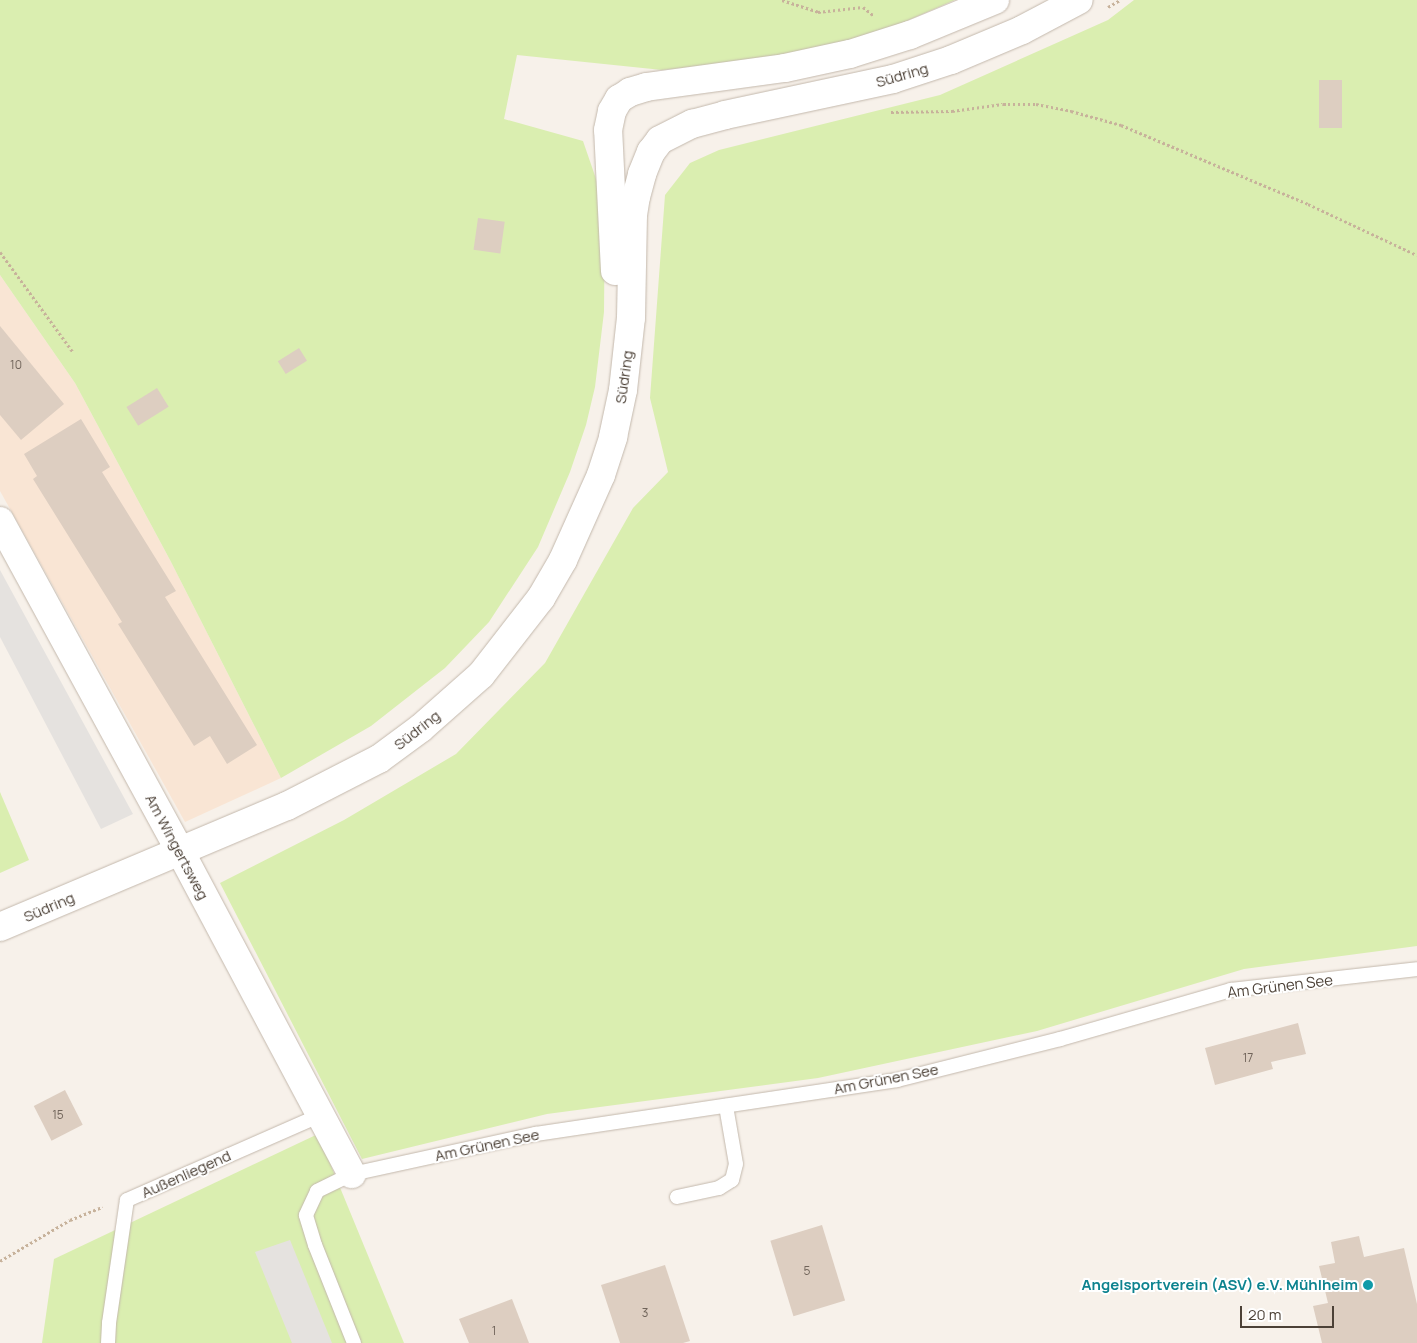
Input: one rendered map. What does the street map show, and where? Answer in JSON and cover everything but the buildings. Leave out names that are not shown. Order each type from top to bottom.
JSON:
[{"type":"street","name":"Südring","points":[[180,851],[318,776],[372,744],[426,702],[470,662],[494,636],[545,558],[579,481],[595,432],[604,392],[612,332],[615,273],[608,130],[612,111],[619,99],[630,92],[646,87],[786,68],[850,54],[910,35],[995,0]]},
{"type":"street","name":"Südring","points":[[0,927],[287,806],[379,759],[421,728],[481,675],[541,598],[563,560],[586,513],[613,437],[624,390],[631,318],[636,197],[642,174],[651,152],[660,140],[692,124],[724,115],[893,79],[942,63],[1022,30],[1079,0]]},
{"type":"street","name":"Am Wingertsweg","points":[[0,521],[180,851],[352,1174]]},
{"type":"lane","name":"Am Grünen See","points":[[354,1343],[315,1245],[306,1215],[317,1191],[352,1174],[536,1134],[897,1080],[1060,1039],[1232,990],[1417,969]]},
{"type":"lane","points":[[677,1197],[719,1188],[732,1180],[736,1164],[726,1106]]},
{"type":"lane","name":"Außenliegend","points":[[108,1343],[109,1322],[127,1200],[321,1115]]},
{"type":"path","points":[[782,0],[793,6],[818,12],[863,6],[874,16],[873,21]]},
{"type":"path","points":[[885,112],[952,112],[1003,104],[1036,104],[1071,111],[1121,125],[1308,204],[1417,255]]},
{"type":"path","points":[[0,252],[74,352]]},
{"type":"path","points":[[0,1261],[70,1220],[98,1208],[127,1200]]},
{"type":"shaded area","points":[[0,275],[75,383],[170,560],[281,778],[185,822],[0,491]]},
{"type":"shaded area","points":[[0,570],[133,814],[101,829],[0,637]]},
{"type":"shaded area","points":[[290,1240],[332,1343],[292,1343],[255,1252]]},
{"type":"green space","points":[[0,0],[955,0],[858,42],[774,59],[662,70],[517,55],[504,119],[583,141],[605,205],[604,312],[595,387],[586,425],[570,472],[538,547],[489,622],[445,668],[371,726],[281,778],[170,560],[75,383],[0,275]]},
{"type":"green space","points":[[1134,0],[1417,0],[1417,946],[1244,969],[1037,1031],[818,1078],[547,1114],[362,1159],[220,883],[344,820],[456,754],[545,663],[633,508],[668,472],[650,398],[665,195],[690,163],[719,150],[940,95],[1108,20]]},
{"type":"green space","points":[[0,792],[29,860],[0,873]]},
{"type":"green space","points":[[318,1134],[404,1343],[42,1343],[54,1259]]},
{"type":"place","name":"Angelsportverein (ASV) e.V. Mühlheim","points":[[1368,1285]]}]
